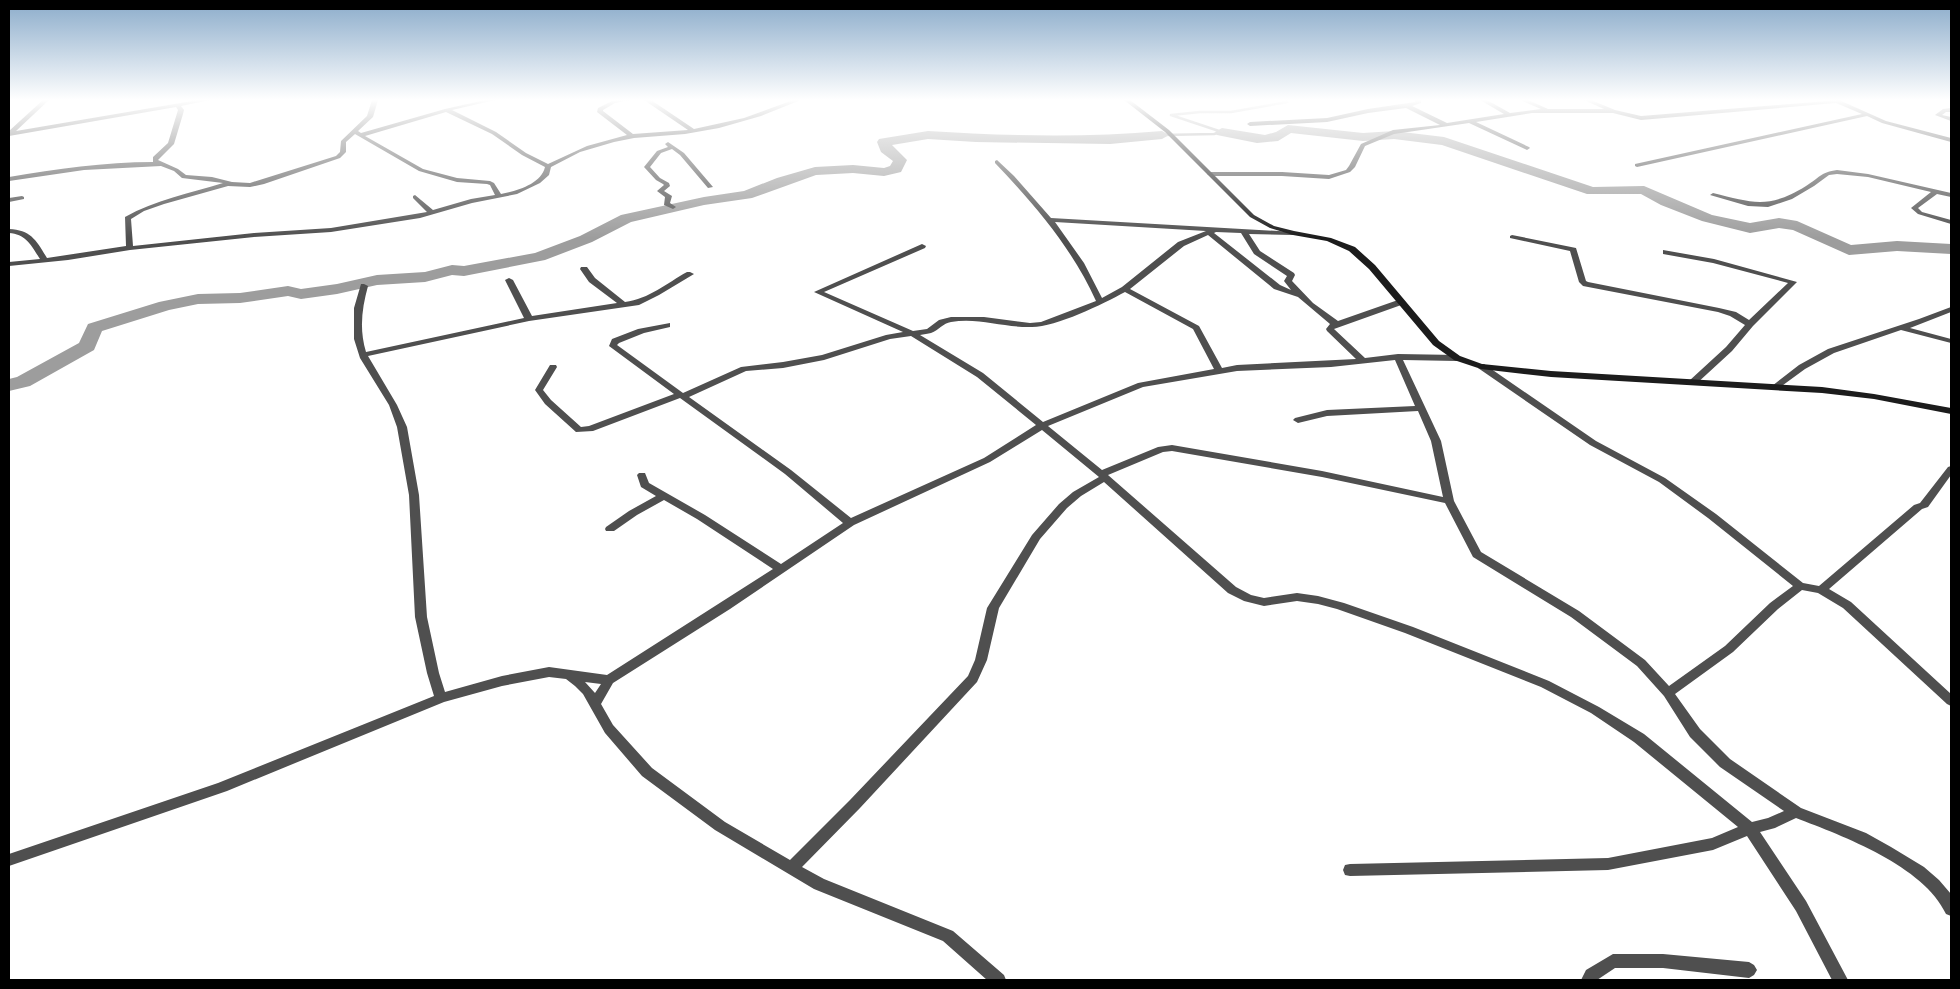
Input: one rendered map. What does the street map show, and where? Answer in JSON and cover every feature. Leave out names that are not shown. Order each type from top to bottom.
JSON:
[{"type":"street","points":[[160,164],[155,158],[169,146]]},
{"type":"street","points":[[9,179],[111,165],[160,164],[176,170],[184,177],[250,185],[338,157],[343,152],[341,146]]},
{"type":"street","points":[[380,146],[406,162],[430,173],[457,180],[488,182],[492,184],[499,196]]},
{"type":"street","points":[[513,146],[548,166]]},
{"type":"street","points":[[9,264],[45,261],[130,248],[366,226],[420,216],[471,201],[515,194],[538,182],[546,175],[548,166],[568,155],[598,146]]},
{"type":"street","points":[[1182,146],[1252,216],[1272,227],[1292,233],[1329,239],[1352,249],[1372,267],[1436,343],[1457,358]]},
{"type":"street","points":[[1210,174],[1282,174],[1329,178],[1352,167],[1362,146]]},
{"type":"street","points":[[1523,146],[1527,148]]},
{"type":"street","points":[[1637,165],[1723,146]]},
{"type":"street","points":[[673,208],[666,204],[669,196],[660,191],[666,186],[666,183],[658,179],[647,167],[659,152],[672,147],[696,169],[710,187]]},
{"type":"street","points":[[997,162],[1050,220],[1082,266],[1100,302]]},
{"type":"street","points":[[1713,195],[1752,205],[1770,205],[1783,202],[1827,173],[1833,172],[1858,174],[1951,195]]},
{"type":"street","points":[[130,248],[127,218],[134,213],[162,202],[232,184]]},
{"type":"street","points":[[1936,192],[1914,208],[1920,213],[1951,222]]},
{"type":"street","points":[[415,197],[431,212]]},
{"type":"street","points":[[9,200],[22,198]]},
{"type":"street","points":[[1050,220],[1102,221],[1212,231],[1292,233]]},
{"type":"street","points":[[9,231],[23,231],[30,236],[45,261]]},
{"type":"street","points":[[553,367],[539,390],[550,406],[573,422],[579,430],[590,430],[744,369],[783,365],[824,357],[889,338],[929,331],[942,322],[963,318],[1037,325],[1100,302],[1125,289],[1176,248],[1212,231]]},
{"type":"street","points":[[1212,231],[1277,287],[1298,295]]},
{"type":"street","points":[[1244,232],[1257,252],[1291,275],[1288,282],[1298,295],[1336,324]]},
{"type":"street","points":[[1512,237],[1573,250],[1583,282],[1586,284],[1719,310],[1733,314],[1750,324]]},
{"type":"street","points":[[922,246],[818,292],[913,334],[980,375],[1102,476],[1232,590],[1248,598],[1264,602],[1297,597],[1318,600],[1409,630],[1545,684],[1595,710],[1639,738],[1750,828],[1767,851],[1801,906],[1840,980]]},
{"type":"street","points":[[1666,252],[1714,261],[1793,282],[1750,324],[1729,349],[1692,383]]},
{"type":"street","points":[[584,269],[592,280],[624,306]]},
{"type":"street","points":[[363,355],[529,319],[624,306],[646,300],[690,274]]},
{"type":"street","points":[[509,280],[529,319]]},
{"type":"street","points":[[364,286],[358,308],[358,339],[363,355],[393,405],[402,427],[414,495],[421,617],[440,698]]},
{"type":"street","points":[[1125,289],[1192,324],[1219,370]]},
{"type":"street","points":[[1362,360],[1330,330],[1332,326],[1401,302]]},
{"type":"street","points":[[1776,386],[1830,351],[1938,316],[1951,309]]},
{"type":"street","points":[[667,325],[640,331],[613,344],[632,360],[788,472],[850,523]]},
{"type":"street","points":[[1901,328],[1951,341]]},
{"type":"street","points":[[1398,357],[1436,441],[1449,501],[1477,554],[1492,565],[1575,614],[1641,663],[1668,693],[1694,733],[1726,763],[1758,788],[1796,812],[1862,837],[1886,851],[1919,872],[1934,885],[1947,900],[1951,909]]},
{"type":"street","points":[[594,705],[609,680],[726,606],[850,523],[987,460],[1042,425],[1141,385],[1237,368],[1331,364],[1398,357],[1457,358],[1482,366],[1551,374],[1776,386],[1838,392],[1921,404],[1951,411]]},
{"type":"street","points":[[1482,366],[1592,443],[1662,480],[1712,516],[1800,586],[1821,590],[1847,606],[1951,701]]},
{"type":"street","points":[[1298,420],[1327,413],[1420,408]]},
{"type":"street","points":[[791,868],[855,804],[972,679],[981,660],[993,608],[1036,537],[1063,506],[1102,476],[1161,449],[1172,448],[1322,474],[1449,501]]},
{"type":"street","points":[[1821,590],[1879,538],[1918,507],[1924,505],[1951,468]]},
{"type":"street","points":[[642,475],[644,485],[702,517],[780,569]]},
{"type":"street","points":[[610,529],[633,513],[664,496]]},
{"type":"street","points":[[1668,693],[1729,649],[1774,606],[1800,586]]},
{"type":"street","points":[[9,860],[222,787],[440,698],[502,681],[549,672],[609,680]]},
{"type":"street","points":[[569,675],[587,691],[609,729],[648,772],[720,826],[819,884],[948,936],[998,980]]},
{"type":"street","points":[[1350,870],[1608,864],[1713,844],[1750,828],[1770,824],[1796,812]]},
{"type":"street","points":[[1588,980],[1591,974],[1613,961],[1663,961],[1749,970]]},
{"type":"waterway","points":[[9,385],[23,382],[87,346],[94,328],[165,306],[198,299],[240,298],[288,291],[301,294],[337,289],[377,280],[425,277],[452,270],[464,271],[539,257],[586,239],[626,218],[704,201],[747,195],[782,181],[815,171],[853,169],[884,172],[896,169],[900,160],[886,149],[885,146]]},
{"type":"waterway","points":[[1459,146],[1592,191],[1644,190],[1666,202],[1707,218],[1750,228],[1779,223],[1797,226],[1849,250],[1897,246],[1951,249]]}]
